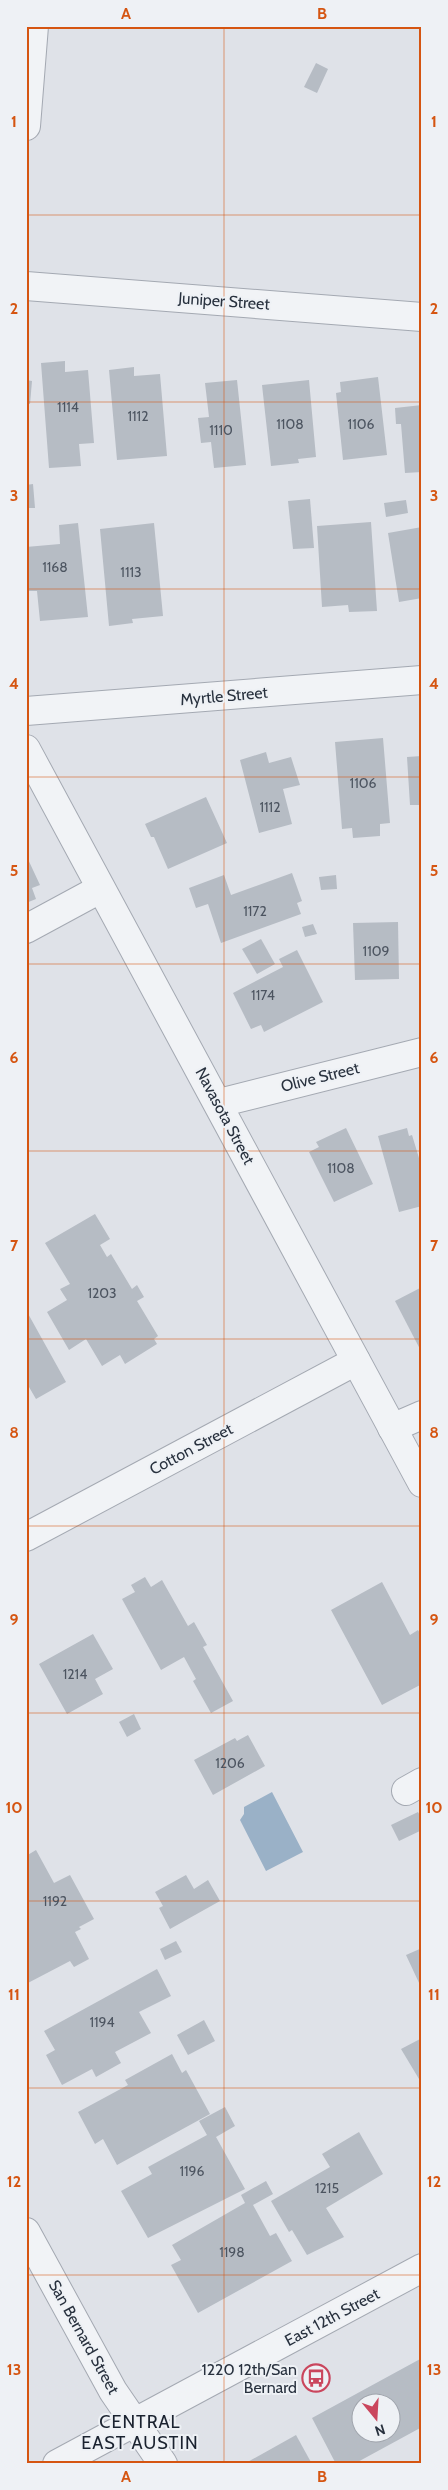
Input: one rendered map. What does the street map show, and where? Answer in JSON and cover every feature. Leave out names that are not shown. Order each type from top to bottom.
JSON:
[{"type":"street","points":[[26,126],[34,26]]},
{"type":"street","name":"Juniper Street","points":[[26,286],[422,317]]},
{"type":"street","name":"Myrtle Street","points":[[26,711],[422,680]]},
{"type":"street","name":"Navasota Street","points":[[26,749],[422,1483]]},
{"type":"street","points":[[26,929],[100,889]]},
{"type":"street","name":"Olive Street","points":[[218,1102],[422,1052]]},
{"type":"street","name":"Cotton Street","points":[[26,1538],[356,1361]]},
{"type":"street","points":[[392,1428],[422,1415]]},
{"type":"street","name":"San Bernard Street","points":[[26,2232],[113,2391],[163,2464]]},
{"type":"street","name":"East 12th Street","points":[[57,2464],[422,2268]]},
{"type":"water","points":[[272,1792],[303,1852],[266,1871],[240,1820],[244,1814],[244,1807]]},
{"type":"building","points":[[316,63],[328,69],[317,93],[304,87]]},
{"type":"building","points":[[65,361],[65,372],[88,370],[94,443],[79,444],[81,466],[49,468],[41,363]]},
{"type":"building","points":[[134,367],[134,376],[160,374],[167,456],[117,460],[109,370]]},
{"type":"building","points":[[378,377],[387,455],[343,460],[336,393],[341,392],[340,382]]},
{"type":"building","points":[[26,380],[32,381],[30,404],[26,404]]},
{"type":"building","points":[[237,380],[246,465],[214,468],[211,442],[201,443],[198,418],[209,417],[205,383]]},
{"type":"building","points":[[309,380],[316,457],[298,459],[299,463],[271,466],[262,385]]},
{"type":"building","points":[[422,405],[422,472],[405,473],[401,424],[396,424],[395,408]]},
{"type":"building","points":[[33,484],[35,508],[26,508],[26,485]]},
{"type":"building","points":[[310,499],[314,548],[293,549],[288,501]]},
{"type":"building","points":[[406,500],[408,513],[386,517],[384,503]]},
{"type":"building","points":[[371,522],[377,611],[349,612],[348,605],[322,607],[317,526]]},
{"type":"building","points":[[78,523],[88,617],[40,621],[37,591],[27,591],[26,547],[60,544],[59,525]]},
{"type":"building","points":[[154,523],[163,616],[132,619],[133,623],[109,626],[100,529]]},
{"type":"building","points":[[422,527],[422,598],[399,602],[388,533]]},
{"type":"building","points":[[383,738],[390,823],[380,824],[380,836],[353,838],[352,828],[342,829],[335,742]]},
{"type":"building","points":[[266,752],[269,763],[291,757],[300,785],[283,789],[292,824],[259,833],[240,760]]},
{"type":"building","points":[[422,756],[422,805],[410,805],[407,757]]},
{"type":"building","points":[[206,797],[227,843],[168,869],[154,837],[151,837],[145,824]]},
{"type":"building","points":[[26,855],[40,885],[32,888],[36,899],[26,903]]},
{"type":"building","points":[[292,873],[302,901],[297,903],[301,914],[221,943],[208,904],[196,908],[189,888],[224,875],[231,895]]},
{"type":"building","points":[[336,875],[337,889],[321,890],[319,877]]},
{"type":"building","points":[[398,922],[399,979],[355,980],[353,923]]},
{"type":"building","points":[[313,924],[317,934],[305,937],[302,927]]},
{"type":"building","points":[[261,939],[275,964],[257,974],[242,949]]},
{"type":"building","points":[[297,950],[323,1002],[264,1032],[261,1025],[251,1029],[233,993],[283,967],[279,959]]},
{"type":"building","points":[[346,1128],[373,1184],[334,1202],[309,1152],[319,1147],[316,1142]]},
{"type":"building","points":[[407,1128],[409,1136],[412,1135],[422,1168],[422,1206],[399,1212],[378,1136]]},
{"type":"building","points":[[95,1214],[110,1239],[100,1245],[107,1257],[111,1254],[132,1289],[137,1285],[144,1297],[137,1301],[158,1336],[154,1339],[157,1344],[125,1364],[120,1355],[102,1366],[86,1339],[69,1350],[47,1312],[67,1300],[60,1289],[70,1284],[45,1243]]},
{"type":"building","points":[[422,1287],[422,1353],[395,1301]]},
{"type":"building","points":[[26,1310],[66,1382],[36,1399],[29,1387],[26,1389]]},
{"type":"building","points":[[145,1577],[151,1587],[162,1580],[188,1626],[194,1622],[207,1645],[203,1647],[233,1701],[211,1713],[193,1681],[196,1679],[184,1657],[161,1670],[122,1599],[135,1592],[131,1585]]},
{"type":"building","points":[[382,1582],[410,1635],[418,1630],[422,1637],[422,1684],[382,1705],[331,1610]]},
{"type":"building","points":[[93,1634],[113,1669],[95,1679],[103,1694],[67,1714],[39,1664]]},
{"type":"building","points":[[134,1714],[141,1729],[127,1737],[119,1722]]},
{"type":"building","points":[[248,1735],[265,1766],[213,1795],[194,1760],[235,1738],[237,1741]]},
{"type":"building","points":[[418,1812],[422,1819],[422,1830],[399,1841],[391,1825]]},
{"type":"building","points":[[36,1850],[54,1883],[70,1875],[94,1919],[79,1927],[81,1929],[75,1932],[89,1959],[74,1967],[70,1961],[26,1984],[26,1856]]},
{"type":"building","points":[[186,1875],[194,1889],[208,1880],[220,1901],[170,1929],[159,1908],[163,1906],[155,1892]]},
{"type":"building","points":[[176,1941],[182,1952],[165,1960],[160,1949]]},
{"type":"building","points":[[422,1948],[422,1984],[420,1985],[406,1955]]},
{"type":"building","points":[[157,1969],[171,1996],[139,2012],[151,2033],[115,2052],[121,2063],[96,2077],[92,2069],[62,2085],[46,2055],[55,2050],[44,2031]]},
{"type":"building","points":[[204,2020],[215,2041],[188,2055],[177,2035]]},
{"type":"building","points":[[422,2038],[422,2084],[401,2049]]},
{"type":"building","points":[[172,2054],[182,2073],[186,2070],[210,2114],[117,2165],[103,2139],[95,2144],[78,2112],[128,2085],[125,2080]]},
{"type":"building","points":[[225,2107],[235,2126],[216,2137],[245,2189],[148,2238],[121,2191],[152,2174],[148,2167],[207,2135],[199,2121]]},
{"type":"building","points":[[359,2132],[383,2174],[326,2208],[344,2237],[307,2255],[292,2230],[289,2232],[271,2201],[330,2167],[322,2154]]},
{"type":"building","points":[[266,2181],[273,2194],[253,2205],[270,2236],[276,2233],[292,2261],[198,2313],[171,2265],[181,2260],[172,2245],[245,2203],[241,2195]]},
{"type":"building","points":[[422,2358],[422,2427],[400,2439],[400,2392],[360,2392]]},
{"type":"building","points":[[350,2397],[350,2442],[394,2442],[354,2464],[336,2464],[312,2418]]},
{"type":"building","points":[[296,2435],[312,2464],[244,2464]]},
{"type":"place","name":"1220 12th/San Bernard","points":[[316,2378]]},
{"type":"district","name":"CENTRAL EAST AUSTIN","points":[[140,2432]]}]
